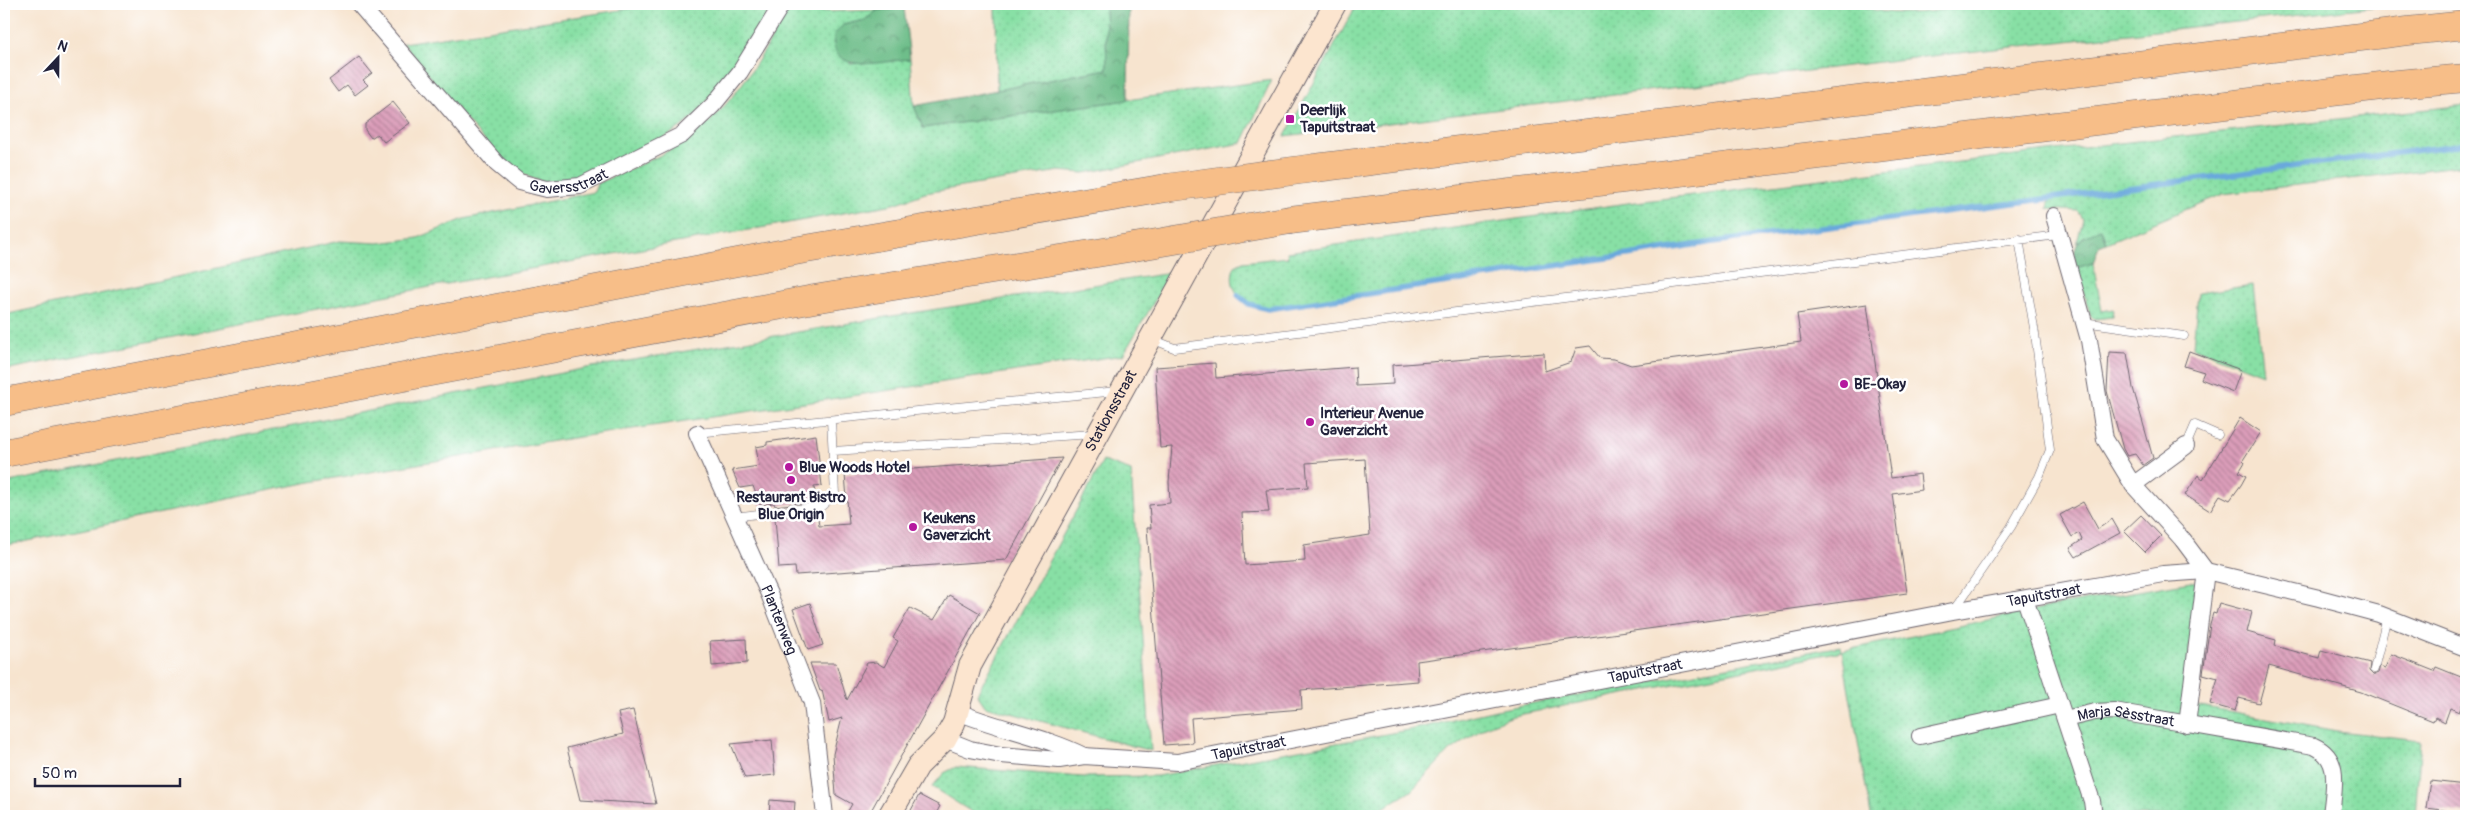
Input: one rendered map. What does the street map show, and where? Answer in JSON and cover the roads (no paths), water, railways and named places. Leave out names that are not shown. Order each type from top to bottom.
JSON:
[{"type":"highway","points":[[4,402],[800,250],[1166,188],[2466,25]]},
{"type":"highway","points":[[4,453],[804,300],[1290,220],[2378,86],[2466,78]]},
{"type":"street","name":"Gaversstraat","points":[[360,4],[497,164],[519,182],[547,189],[580,186],[682,135],[713,106],[740,72],[782,4]]},
{"type":"street","name":"Stationsstraat","points":[[889,816],[918,766],[945,739],[958,712],[962,686],[970,666],[1334,4]]},
{"type":"street","points":[[2054,216],[2089,340],[2105,439],[2133,485],[2182,539],[2206,571],[2187,724]]},
{"type":"street","name":"Plantenweg","points":[[696,434],[768,594],[812,703],[825,816]]},
{"type":"street","points":[[2133,485],[2186,446]]},
{"type":"street","name":"Tapuitstraat","points":[[945,739],[970,749],[1001,755],[1059,760],[1084,756],[1177,762],[2123,579],[2206,571],[2319,598],[2387,617],[2466,648]]},
{"type":"street","points":[[2025,599],[2092,801],[2094,816]]},
{"type":"street","name":"Marja Sèsstraat","points":[[1920,736],[2063,712],[2114,711],[2314,746],[2323,750],[2334,763],[2331,816]]},
{"type":"street","name":"Tapuitstraat","points":[[958,712],[981,722],[1062,745],[1084,756]]},
{"type":"lane","points":[[1150,338],[1174,348],[2058,235]]},
{"type":"lane","points":[[1953,611],[2011,527],[2039,477],[2050,450],[2035,334],[2019,239]]},
{"type":"lane","points":[[2084,322],[2184,336]]},
{"type":"lane","points":[[696,434],[1122,391]]},
{"type":"lane","points":[[734,517],[822,506],[835,494],[831,420]]},
{"type":"lane","points":[[2186,446],[2195,425],[2218,436]]},
{"type":"lane","points":[[833,451],[1098,434]]},
{"type":"lane","points":[[2374,669],[2387,617]]},
{"type":"waterway","points":[[1238,295],[1249,304],[1268,309],[1714,242],[2466,144]]},
{"type":"place","name":"Deerlijk Tapuitstraat","points":[[1290,119]]},
{"type":"place","name":"BE-Okay","points":[[1844,384]]},
{"type":"place","name":"Interieur Avenue Gaverzicht","points":[[1310,422]]},
{"type":"place","name":"Blue Woods Hotel","points":[[789,467]]},
{"type":"place","name":"Restaurant Bistro Blue Origin","points":[[791,480]]},
{"type":"place","name":"Keukens Gaverzicht","points":[[913,527]]}]
